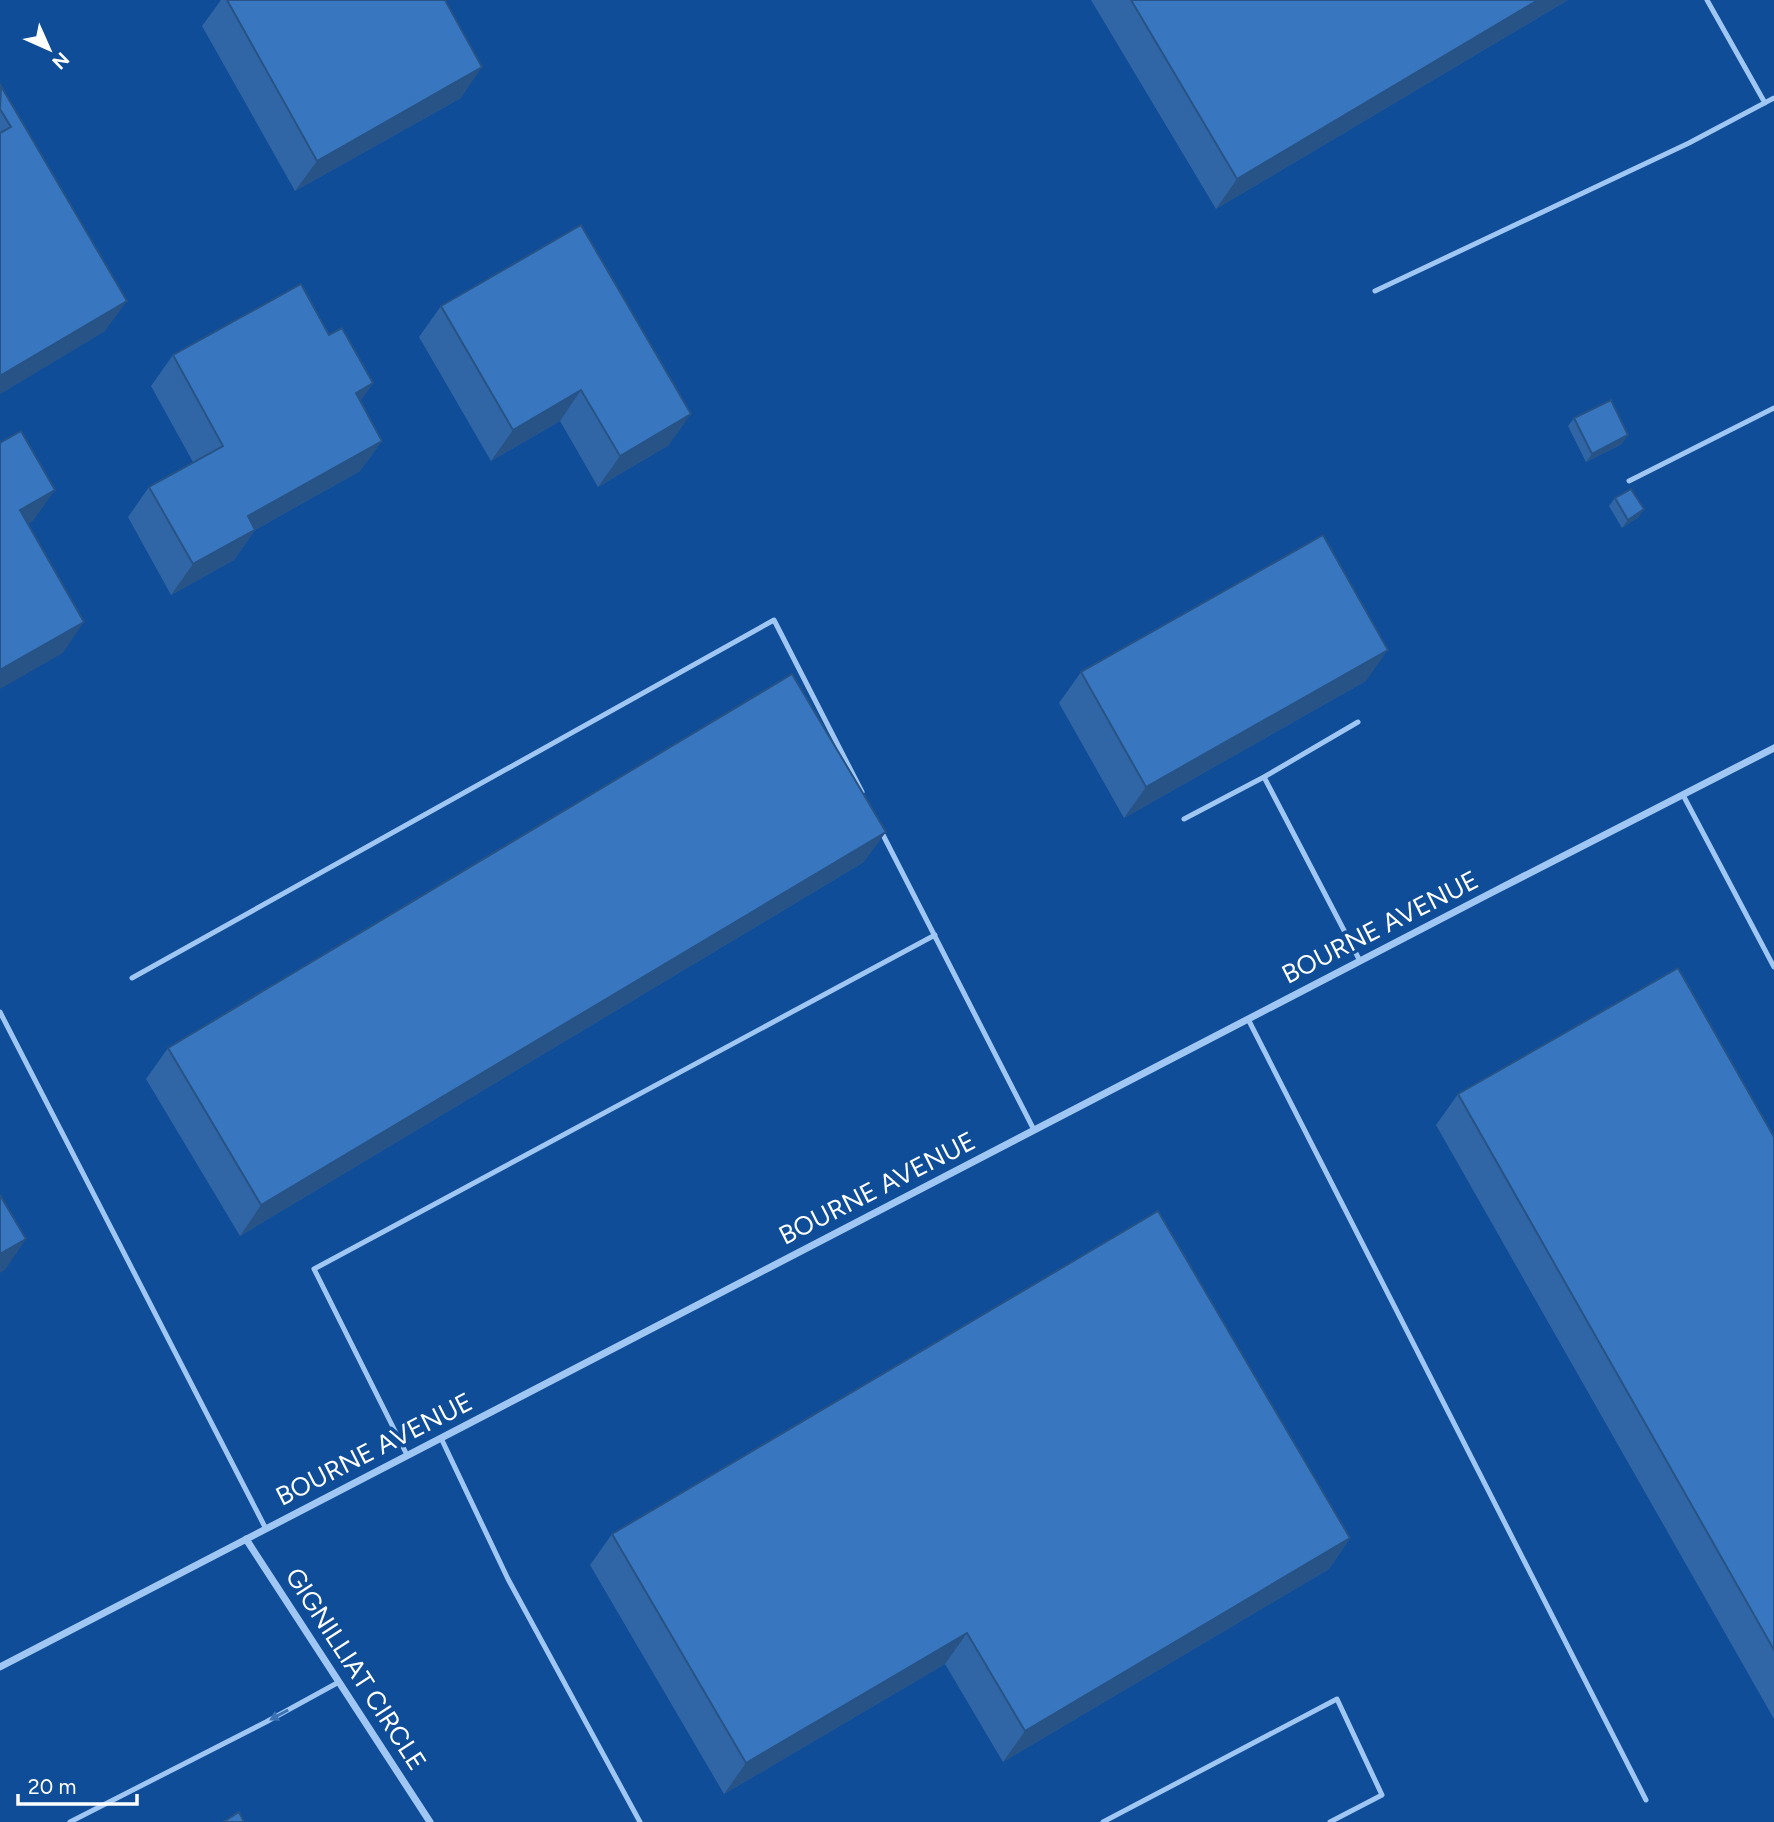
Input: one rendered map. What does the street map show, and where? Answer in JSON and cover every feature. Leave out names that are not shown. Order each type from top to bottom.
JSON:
[{"type":"street","name":"BOURNE AVENUE","points":[[0,1667],[1774,748]]},
{"type":"street","name":"GIGNILLIAT CIRCLE","points":[[246,1539],[430,1822]]},
{"type":"lane","points":[[1707,0],[1765,103]]},
{"type":"lane","points":[[1375,291],[1689,143],[1774,98]]},
{"type":"lane","points":[[1629,481],[1774,408]]},
{"type":"lane","points":[[132,978],[774,620],[867,802]]},
{"type":"lane","points":[[1184,819],[1358,722]]},
{"type":"lane","points":[[1264,776],[1360,961]]},
{"type":"lane","points":[[1683,795],[1774,967]]},
{"type":"lane","points":[[879,826],[1034,1130]]},
{"type":"lane","points":[[407,1455],[314,1269],[934,935]]},
{"type":"lane","points":[[0,1012],[266,1528]]},
{"type":"lane","points":[[1248,1019],[1646,1800]]},
{"type":"lane","points":[[441,1438],[508,1579],[640,1822]]},
{"type":"lane","points":[[70,1822],[339,1682]]},
{"type":"lane","points":[[1102,1822],[1337,1699],[1382,1795],[1330,1822]]},
{"type":"building","points":[[227,0],[445,0],[482,67],[317,161]]},
{"type":"building","points":[[1131,0],[1538,0],[1237,179]]},
{"type":"building","points":[[1,86],[127,301],[0,376],[0,133],[11,127],[0,109]]},
{"type":"building","points":[[581,225],[691,414],[620,456],[581,390],[513,430],[441,306]]},
{"type":"building","points":[[301,284],[329,335],[342,328],[373,383],[356,393],[382,441],[248,516],[255,530],[193,564],[149,487],[223,446],[173,355]]},
{"type":"building","points":[[1611,400],[1628,435],[1592,454],[1574,418]]},
{"type":"building","points":[[21,431],[55,490],[20,510],[84,622],[0,670],[0,443]]},
{"type":"building","points":[[1631,489],[1644,509],[1628,520],[1615,498]]},
{"type":"building","points":[[1323,535],[1388,650],[1146,787],[1081,672]]},
{"type":"building","points":[[792,674],[886,832],[261,1205],[168,1048]]},
{"type":"building","points":[[1678,968],[1774,1137],[1774,1650],[1458,1094]]},
{"type":"building","points":[[0,1195],[26,1239],[0,1254]]},
{"type":"building","points":[[1158,1211],[1350,1538],[1025,1731],[967,1633],[746,1763],[612,1534]]},
{"type":"building","points":[[239,1812],[244,1822],[223,1822]]}]
